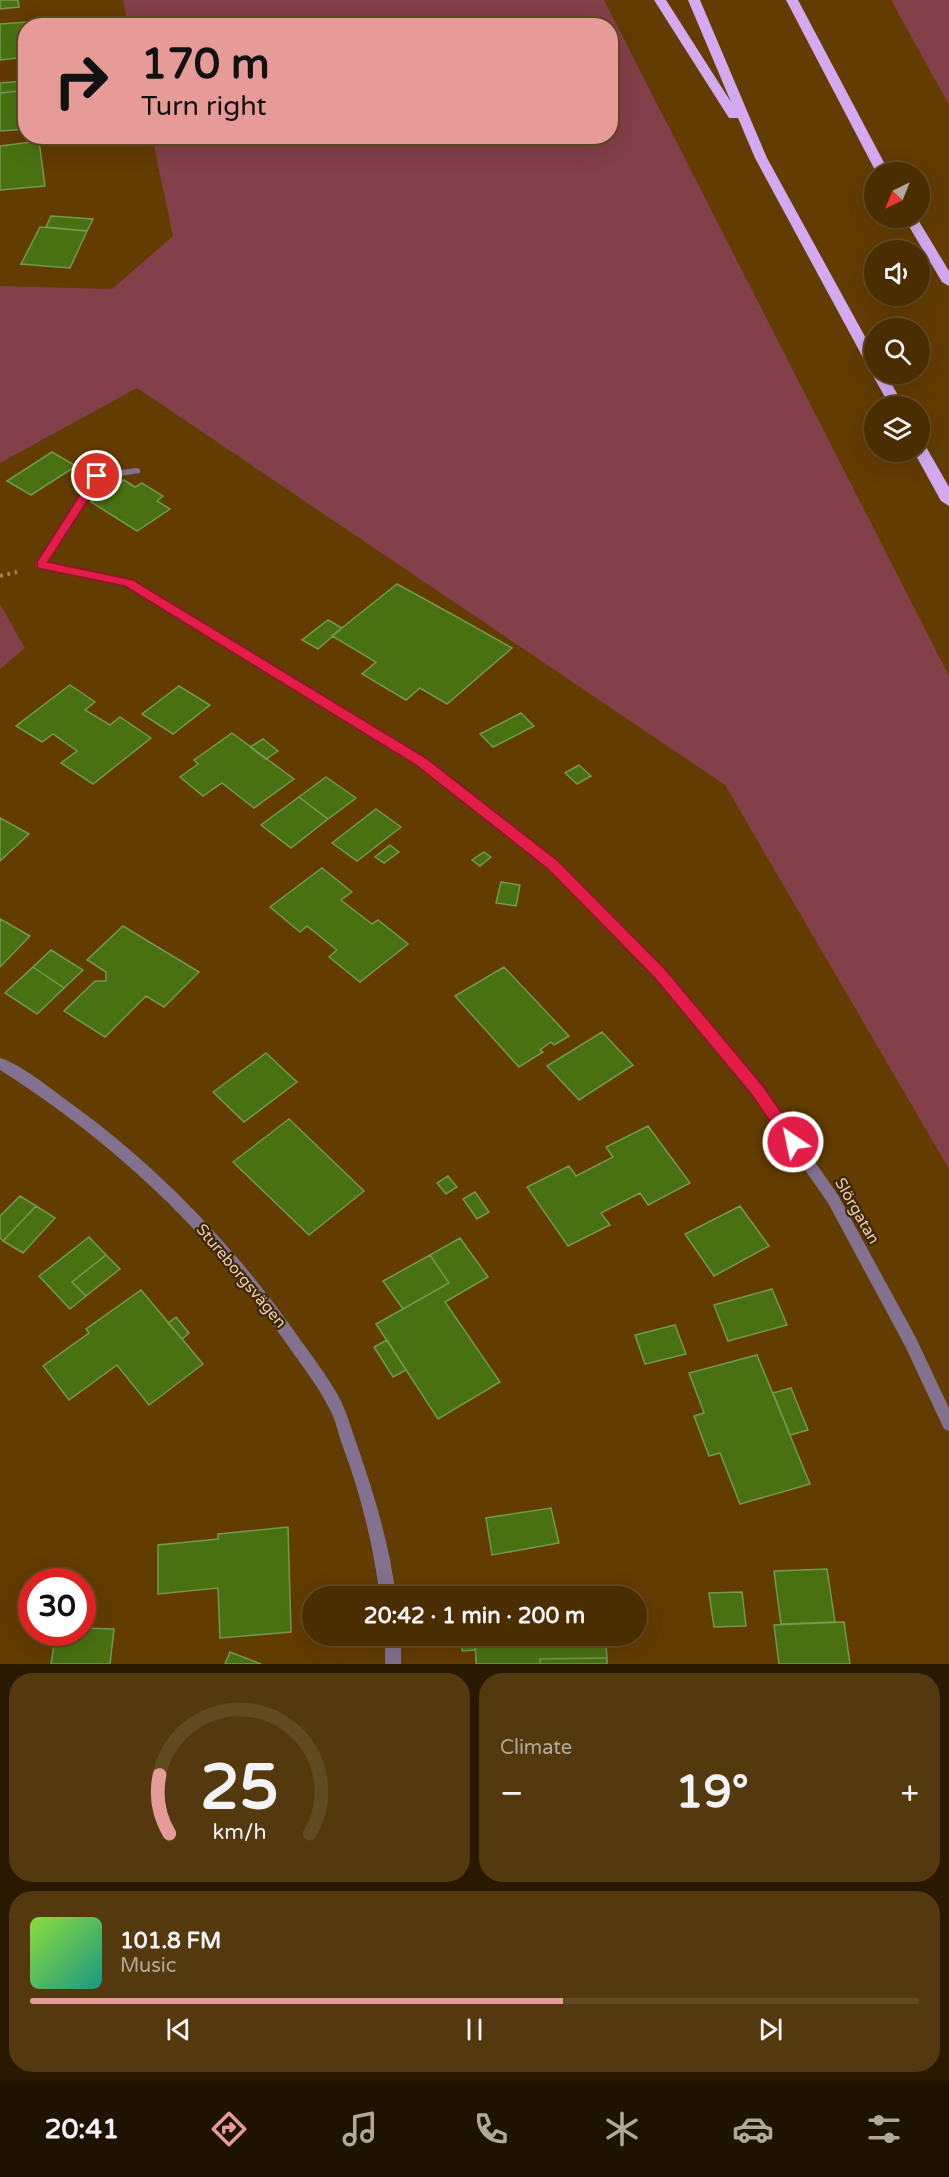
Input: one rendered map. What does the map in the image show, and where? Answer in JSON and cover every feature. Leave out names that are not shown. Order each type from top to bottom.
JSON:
[{"type":"highway","points":[[660,0],[761,158],[864,347]]},
{"type":"highway","points":[[694,0],[761,158]]},
{"type":"highway","points":[[792,0],[879,162]]},
{"type":"highway","points":[[916,228],[949,282]]},
{"type":"highway","points":[[928,462],[949,501]]},
{"type":"street","name":"Slörgatan","points":[[136,471],[97,476],[41,565],[129,583],[421,761],[553,865],[659,973],[758,1090],[833,1199],[910,1341],[949,1424]]},
{"type":"street","name":"Stureborgsvägen","points":[[0,1063],[93,1126],[156,1181],[217,1244],[274,1311],[335,1404],[358,1465],[384,1555],[387,1586]]},
{"type":"street","points":[[393,1646],[393,1664]]},
{"type":"shaded area","points":[[123,0],[604,0],[613,18],[127,18]]},
{"type":"shaded area","points":[[891,0],[949,0],[949,105]]},
{"type":"shaded area","points":[[618,27],[949,676],[949,1169],[725,785],[137,388],[0,463],[0,286],[112,289],[173,236],[153,144],[618,144]]},
{"type":"shaded area","points":[[0,604],[25,648],[0,669]]},
{"type":"building","points":[[0,0],[18,0],[19,7],[0,9]]},
{"type":"building","points":[[18,23],[18,58],[0,60],[0,24]]},
{"type":"building","points":[[18,82],[18,91],[0,93],[0,83]]},
{"type":"building","points":[[18,91],[18,130],[0,131],[0,93]]},
{"type":"building","points":[[39,144],[45,186],[0,190],[0,146]]},
{"type":"building","points":[[51,216],[93,219],[87,231],[46,227]]},
{"type":"building","points":[[40,227],[87,231],[70,268],[21,264]]},
{"type":"building","points":[[52,452],[76,466],[31,495],[7,481]]},
{"type":"building","points":[[124,480],[135,487],[142,483],[163,496],[157,501],[170,509],[137,531],[91,502],[98,497],[91,492],[108,481],[116,486]]},
{"type":"building","points":[[397,584],[512,648],[447,704],[420,688],[406,700],[362,674],[376,662],[332,636]]},
{"type":"building","points":[[328,620],[342,628],[318,649],[302,640]]},
{"type":"building","points":[[70,685],[95,702],[85,710],[110,725],[120,717],[151,738],[93,784],[61,763],[77,751],[53,734],[42,742],[16,726]]},
{"type":"building","points":[[179,686],[210,705],[173,734],[142,714]]},
{"type":"building","points":[[521,713],[534,726],[493,747],[480,734]]},
{"type":"building","points":[[232,733],[294,779],[254,808],[222,783],[203,796],[180,777],[198,764],[194,760]]},
{"type":"building","points":[[263,739],[278,751],[266,759],[250,747]]},
{"type":"building","points":[[579,765],[591,776],[577,784],[565,773]]},
{"type":"building","points":[[326,777],[356,798],[328,819],[299,797]]},
{"type":"building","points":[[299,797],[328,819],[291,848],[261,825]]},
{"type":"building","points":[[376,809],[401,827],[357,861],[332,843]]},
{"type":"building","points":[[0,818],[29,834],[0,861]]},
{"type":"building","points":[[390,845],[399,852],[384,863],[375,857]]},
{"type":"building","points":[[484,852],[491,857],[480,866],[472,860]]},
{"type":"building","points":[[322,868],[352,892],[341,900],[372,924],[378,920],[408,944],[360,982],[329,957],[337,950],[307,926],[300,932],[270,907]]},
{"type":"building","points":[[501,882],[520,885],[516,906],[496,903]]},
{"type":"building","points":[[0,919],[30,936],[0,967]]},
{"type":"building","points":[[123,926],[199,972],[164,1007],[146,996],[105,1037],[64,1011],[95,981],[106,981],[106,972],[87,960]]},
{"type":"building","points":[[51,950],[83,970],[64,988],[33,967]]},
{"type":"building","points":[[33,967],[64,988],[37,1014],[5,993]]},
{"type":"building","points":[[504,967],[569,1036],[554,1045],[551,1042],[540,1050],[543,1052],[519,1067],[455,996]]},
{"type":"building","points":[[602,1032],[633,1065],[579,1100],[547,1066]]},
{"type":"building","points":[[266,1053],[297,1082],[244,1122],[213,1092]]},
{"type":"building","points":[[289,1119],[364,1191],[309,1235],[233,1162]]},
{"type":"building","points":[[648,1126],[690,1183],[648,1205],[640,1193],[601,1213],[610,1225],[568,1246],[527,1187],[569,1166],[576,1176],[613,1157],[606,1147]]},
{"type":"building","points":[[448,1176],[457,1187],[446,1194],[437,1183]]},
{"type":"building","points":[[475,1192],[489,1212],[477,1219],[463,1199]]},
{"type":"building","points":[[20,1196],[36,1206],[3,1241],[0,1238],[0,1216]]},
{"type":"building","points":[[36,1206],[55,1218],[23,1253],[3,1241]]},
{"type":"building","points":[[740,1206],[769,1246],[714,1276],[685,1234]]},
{"type":"building","points":[[89,1237],[106,1255],[72,1282],[86,1296],[70,1309],[39,1276]]},
{"type":"building","points":[[460,1238],[488,1277],[445,1302],[500,1382],[438,1419],[376,1324],[449,1283],[430,1255]]},
{"type":"building","points":[[106,1255],[120,1269],[86,1296],[72,1282]]},
{"type":"building","points":[[430,1255],[449,1283],[403,1309],[383,1281]]},
{"type":"building","points":[[772,1289],[787,1325],[728,1341],[714,1305]]},
{"type":"building","points":[[141,1290],[203,1364],[149,1405],[117,1365],[69,1400],[43,1366],[89,1333],[86,1329]]},
{"type":"building","points":[[176,1317],[189,1333],[182,1339],[168,1323]]},
{"type":"building","points":[[675,1325],[686,1354],[645,1364],[635,1335]]},
{"type":"building","points":[[387,1340],[406,1370],[393,1377],[374,1347]]},
{"type":"building","points":[[757,1355],[810,1484],[740,1504],[720,1453],[709,1456],[694,1416],[704,1413],[689,1373]]},
{"type":"building","points":[[791,1388],[808,1430],[790,1435],[773,1393]]},
{"type":"building","points":[[551,1508],[559,1543],[492,1555],[486,1518]]},
{"type":"building","points":[[288,1527],[291,1632],[220,1638],[218,1588],[158,1594],[158,1545],[218,1539],[218,1534]]},
{"type":"building","points":[[827,1569],[835,1622],[781,1624],[774,1571]]},
{"type":"building","points":[[742,1592],[746,1626],[714,1627],[709,1593]]},
{"type":"building","points":[[844,1622],[850,1664],[779,1664],[774,1625]]},
{"type":"building","points":[[96,1628],[114,1629],[110,1664],[51,1664],[54,1646],[96,1646]]},
{"type":"building","points":[[462,1646],[475,1646],[475,1650],[462,1651]]},
{"type":"building","points":[[475,1646],[606,1646],[607,1658],[540,1659],[540,1664],[476,1664]]},
{"type":"building","points":[[230,1652],[261,1664],[225,1664]]},
{"type":"building","points":[[607,1658],[607,1664],[540,1664],[540,1659]]},
{"type":"route","points":[[97,476],[41,565],[129,583],[421,761],[553,865],[659,973],[758,1090],[793,1142]]}]
